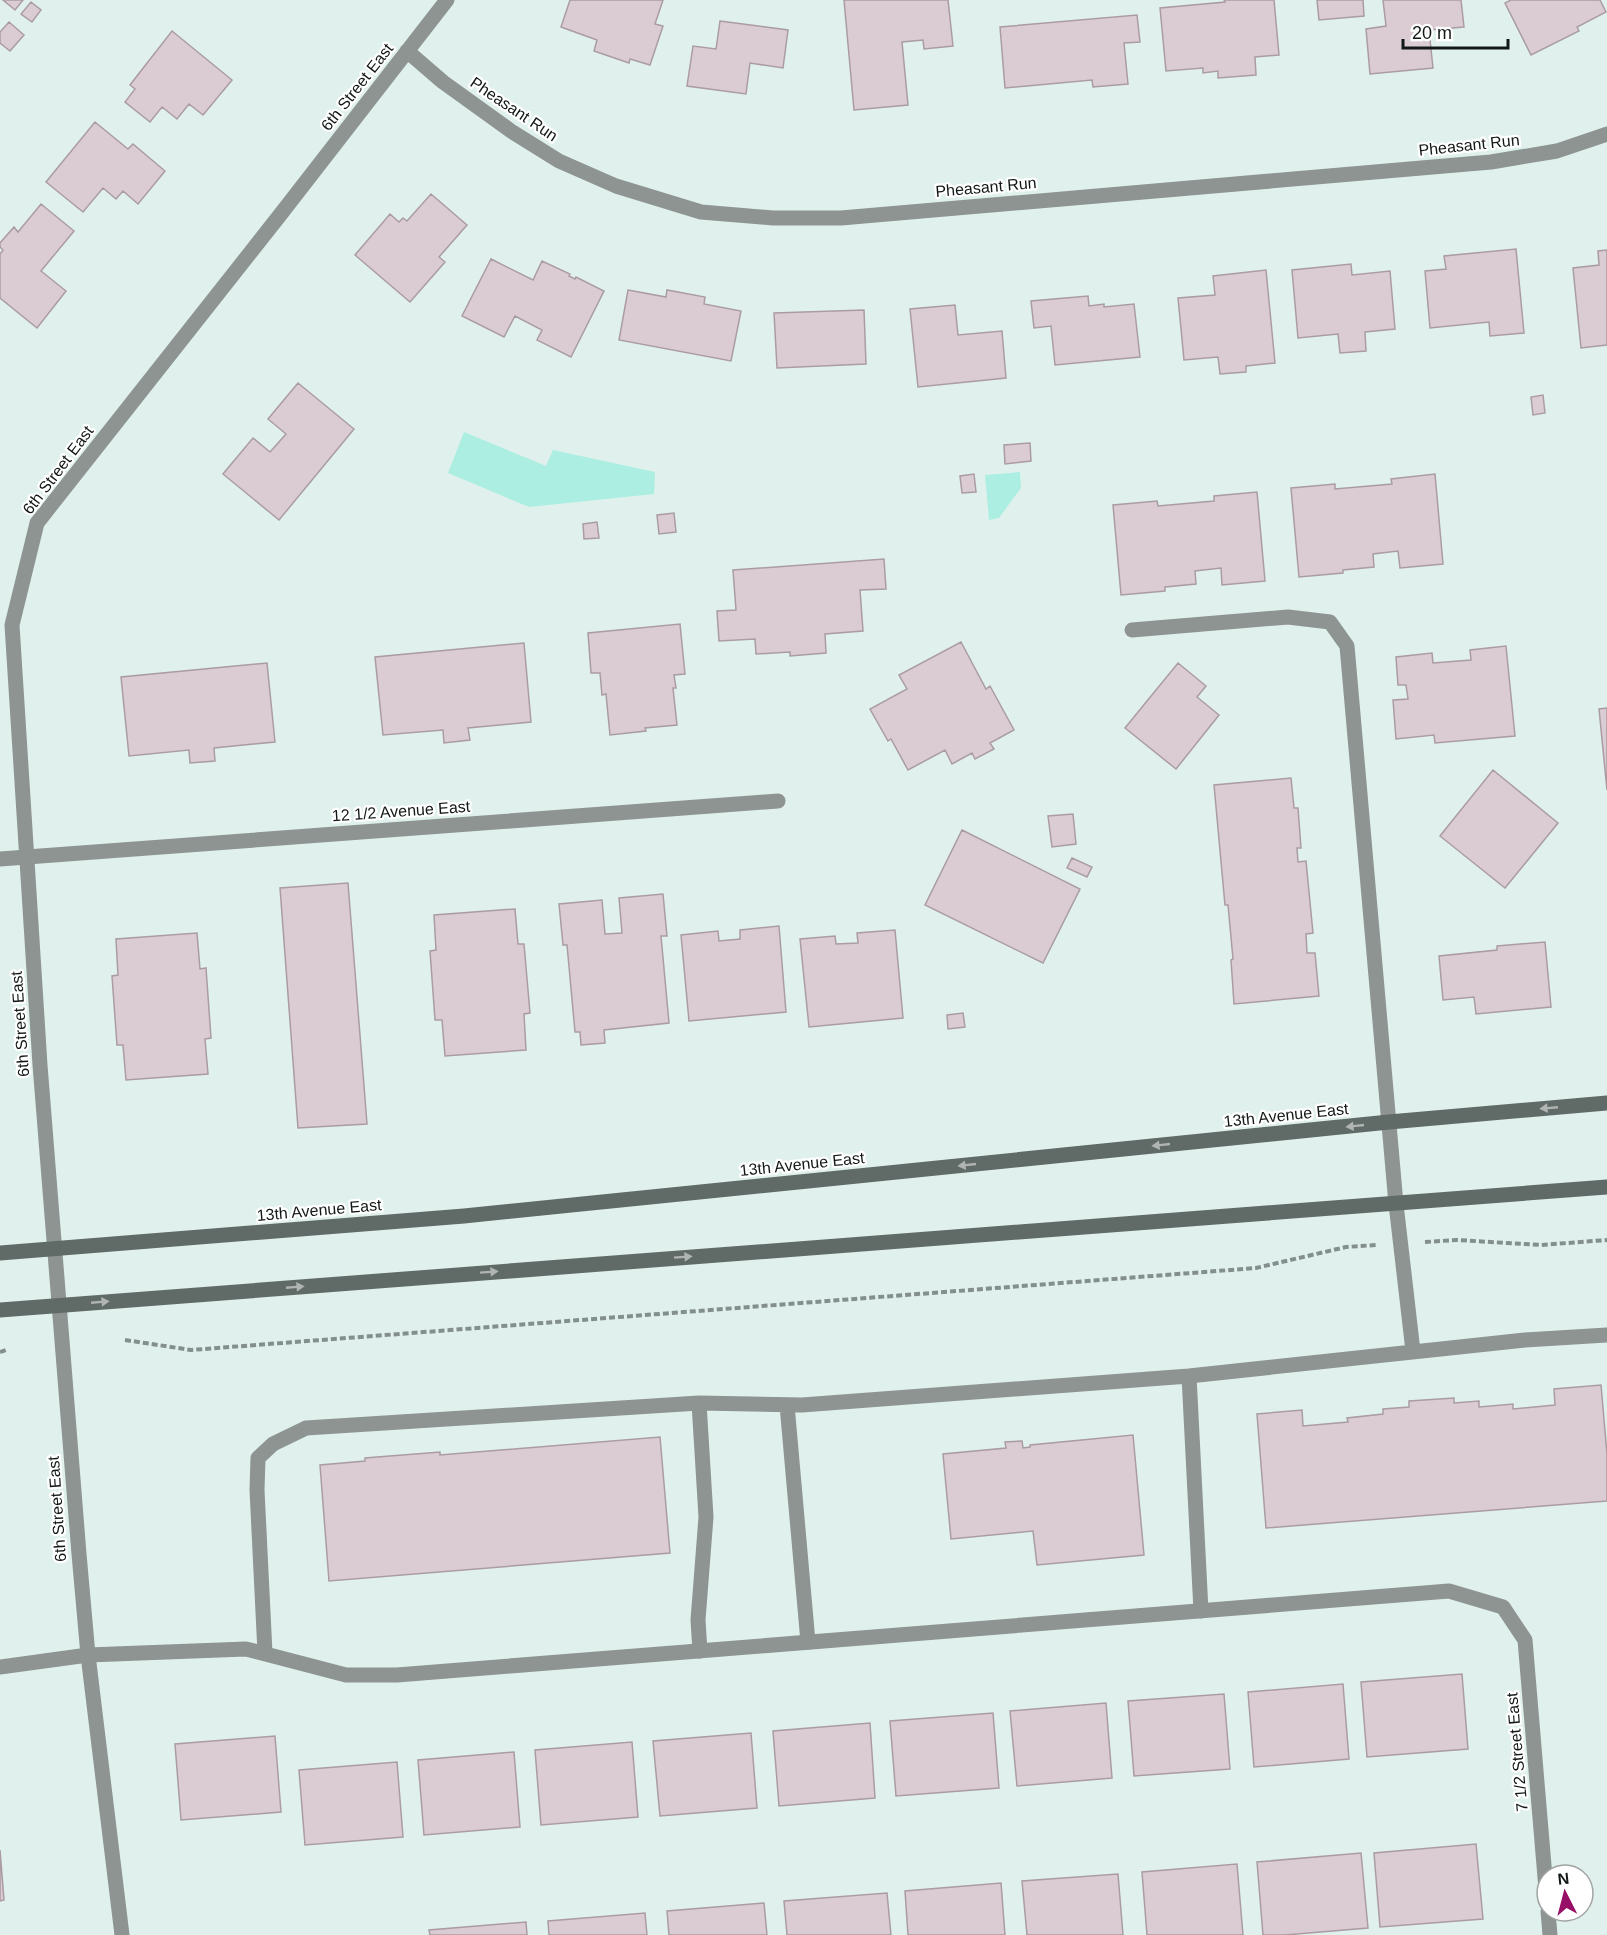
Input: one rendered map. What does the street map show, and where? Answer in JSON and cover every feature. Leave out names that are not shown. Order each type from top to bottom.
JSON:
[{"type":"main road","name":"13th Avenue East","points":[[0,1253],[464,1216],[1389,1122],[1607,1103]]},
{"type":"main road","points":[[0,1310],[1607,1187]]},
{"type":"street","name":"6th Street East","points":[[122,1935],[88,1655],[79,1554],[56,1250],[48,1175],[12,625],[37,523],[447,0]]},
{"type":"street","name":"Pheasant Run","points":[[407,51],[443,82],[511,131],[559,161],[616,186],[701,212],[773,218],[841,218],[1491,162],[1557,151],[1607,134]]},
{"type":"street","points":[[1132,630],[1288,617],[1330,622],[1347,646],[1396,1204],[1413,1351]]},
{"type":"street","name":"12 1/2 Avenue East","points":[[0,859],[778,801]]},
{"type":"street","points":[[265,1653],[257,1490],[258,1458],[273,1444],[306,1428],[699,1403],[802,1405],[1189,1376],[1525,1340],[1607,1335]]},
{"type":"street","points":[[0,1667],[88,1655],[246,1649],[346,1675],[397,1675],[1201,1611],[1189,1376]]},
{"type":"street","points":[[699,1403],[706,1517],[698,1620],[700,1651]]},
{"type":"street","points":[[787,1404],[808,1642]]},
{"type":"street","name":"7 1/2 Street East","points":[[1201,1611],[1449,1591],[1503,1606],[1526,1640],[1544,1863]]},
{"type":"path","points":[[125,1340],[191,1350],[1256,1268],[1346,1247],[1457,1240],[1541,1245],[1607,1240]]},
{"type":"path","points":[[0,1352],[6,1350]]},
{"type":"green space","points":[[464,432],[546,466],[553,450],[655,472],[654,494],[529,507],[448,473]]},
{"type":"green space","points":[[1020,472],[1021,488],[999,518],[989,520],[985,475]]},
{"type":"building","points":[[3,0],[23,0],[15,10]]},
{"type":"building","points":[[570,0],[663,0],[655,24],[663,26],[650,65],[630,59],[629,63],[594,51],[597,40],[561,27]]},
{"type":"building","points":[[844,0],[948,0],[953,46],[924,49],[923,40],[902,42],[908,105],[854,110]]},
{"type":"building","points":[[1224,0],[1274,0],[1279,55],[1255,57],[1256,75],[1218,78],[1218,71],[1203,73],[1203,68],[1166,71],[1160,8],[1225,2]]},
{"type":"building","points":[[1317,0],[1363,0],[1364,16],[1319,20]]},
{"type":"building","points":[[1383,0],[1461,0],[1464,27],[1429,30],[1433,68],[1370,74],[1366,29],[1386,26]]},
{"type":"building","points":[[1511,0],[1600,0],[1606,12],[1577,27],[1579,31],[1531,55],[1505,3]]},
{"type":"building","points":[[31,2],[41,10],[32,22],[21,14]]},
{"type":"building","points":[[1137,15],[1140,42],[1124,43],[1128,84],[1093,87],[1092,80],[1005,88],[1000,27]]},
{"type":"building","points":[[720,21],[788,30],[783,68],[750,63],[746,94],[687,86],[693,46],[716,49]]},
{"type":"building","points":[[9,22],[24,35],[10,51],[0,43],[0,32]]},
{"type":"building","points":[[172,31],[232,80],[203,115],[189,104],[177,119],[162,107],[150,122],[125,102],[135,89],[130,85]]},
{"type":"building","points":[[95,122],[128,149],[133,144],[165,171],[138,204],[123,191],[116,199],[103,188],[83,212],[46,182]]},
{"type":"building","points":[[431,194],[467,225],[439,257],[445,262],[410,302],[355,255],[390,214],[399,222],[403,218],[407,221]]},
{"type":"building","points":[[41,204],[74,231],[41,271],[66,291],[37,328],[0,298],[0,254],[3,250],[0,243],[14,227],[18,232]]},
{"type":"building","points":[[1516,249],[1524,333],[1490,336],[1489,322],[1430,328],[1425,271],[1446,269],[1444,256]]},
{"type":"building","points":[[1607,250],[1607,345],[1581,348],[1573,268],[1599,265],[1598,251]]},
{"type":"building","points":[[491,259],[533,280],[542,261],[570,274],[569,276],[575,279],[576,277],[604,291],[571,357],[537,340],[542,330],[515,316],[504,337],[462,316]]},
{"type":"building","points":[[1351,264],[1352,275],[1390,271],[1395,329],[1365,332],[1366,351],[1340,353],[1338,334],[1298,338],[1292,270]]},
{"type":"building","points":[[1266,270],[1275,363],[1246,366],[1246,372],[1220,374],[1218,357],[1184,360],[1178,298],[1215,295],[1213,276]]},
{"type":"building","points":[[628,290],[666,297],[667,290],[705,297],[704,304],[741,311],[731,361],[619,340]]},
{"type":"building","points":[[1088,296],[1089,306],[1134,304],[1140,357],[1055,365],[1051,326],[1034,328],[1031,301]]},
{"type":"building","points":[[955,305],[958,335],[1002,331],[1006,378],[918,387],[910,309]]},
{"type":"building","points":[[864,310],[866,364],[777,368],[774,313]]},
{"type":"building","points":[[298,383],[354,429],[279,520],[223,474],[253,438],[270,452],[286,434],[268,419]]},
{"type":"building","points":[[1543,395],[1545,413],[1533,415],[1531,397]]},
{"type":"building","points":[[1030,443],[1031,461],[1005,464],[1004,445]]},
{"type":"building","points":[[974,474],[976,492],[962,493],[960,476]]},
{"type":"building","points":[[1435,474],[1443,564],[1400,568],[1398,551],[1373,554],[1374,567],[1343,570],[1343,573],[1299,577],[1291,488],[1335,484],[1335,489],[1392,484],[1391,479]]},
{"type":"building","points":[[1257,492],[1265,581],[1222,585],[1221,568],[1195,571],[1196,584],[1165,587],[1165,591],[1121,595],[1113,505],[1157,501],[1158,506],[1214,501],[1214,496]]},
{"type":"building","points":[[674,513],[676,532],[659,534],[657,515]]},
{"type":"building","points":[[597,522],[599,538],[584,539],[583,524]]},
{"type":"building","points":[[884,559],[886,589],[860,590],[863,631],[825,634],[826,653],[790,656],[790,652],[756,654],[755,639],[719,641],[717,611],[736,610],[733,570]]},
{"type":"building","points":[[680,624],[685,674],[674,675],[677,725],[610,735],[606,694],[602,695],[600,673],[591,673],[588,633]]},
{"type":"building","points":[[961,642],[986,689],[990,686],[1014,730],[990,743],[994,749],[975,759],[972,753],[952,764],[945,750],[908,770],[891,739],[888,741],[870,709],[907,689],[899,675]]},
{"type":"building","points":[[524,643],[531,722],[468,728],[470,740],[444,743],[443,730],[383,735],[375,657]]},
{"type":"building","points":[[1506,646],[1515,736],[1435,743],[1434,735],[1396,739],[1393,700],[1408,699],[1406,685],[1398,685],[1396,657],[1432,653],[1433,663],[1471,660],[1470,650]]},
{"type":"building","points":[[267,663],[275,742],[214,748],[215,761],[190,763],[189,750],[129,756],[121,677]]},
{"type":"building","points":[[1178,663],[1206,686],[1197,697],[1219,715],[1176,769],[1125,728]]},
{"type":"building","points":[[1607,708],[1607,790],[1599,709]]},
{"type":"building","points":[[1493,770],[1558,823],[1505,888],[1440,836]]},
{"type":"building","points":[[1291,778],[1294,808],[1298,808],[1301,848],[1297,848],[1298,862],[1306,861],[1313,933],[1306,934],[1307,953],[1315,953],[1319,996],[1234,1004],[1231,960],[1233,959],[1228,905],[1225,905],[1214,785]]},
{"type":"building","points":[[1073,814],[1076,844],[1052,847],[1048,816]]},
{"type":"building","points":[[962,830],[1080,889],[1043,963],[925,905]]},
{"type":"building","points":[[1072,858],[1092,867],[1087,877],[1067,868]]},
{"type":"building","points":[[348,883],[367,1124],[298,1128],[280,888]]},
{"type":"building","points":[[663,894],[667,936],[661,936],[669,1023],[604,1030],[605,1043],[581,1045],[580,1032],[575,1032],[567,945],[563,945],[559,904],[602,900],[605,934],[622,933],[619,898]]},
{"type":"building","points":[[515,909],[518,944],[524,944],[530,1013],[524,1014],[526,1050],[445,1056],[442,1020],[435,1020],[430,951],[436,950],[434,915]]},
{"type":"building","points":[[779,926],[786,1012],[689,1021],[681,935],[718,931],[719,941],[740,939],[740,930]]},
{"type":"building","points":[[895,930],[903,1018],[809,1027],[800,939],[835,936],[836,944],[858,943],[857,933]]},
{"type":"building","points":[[197,933],[200,969],[206,968],[211,1038],[205,1039],[208,1074],[126,1080],[123,1045],[117,1045],[112,976],[118,975],[116,939]]},
{"type":"building","points":[[1545,942],[1551,1007],[1476,1014],[1474,997],[1443,1000],[1439,956],[1497,950],[1497,946]]},
{"type":"building","points":[[963,1013],[965,1027],[948,1029],[947,1015]]},
{"type":"building","points":[[1601,1385],[1607,1454],[1607,1501],[1266,1528],[1257,1414],[1302,1410],[1303,1426],[1348,1422],[1347,1418],[1383,1414],[1383,1409],[1409,1407],[1409,1401],[1454,1398],[1454,1403],[1479,1401],[1479,1407],[1513,1404],[1513,1409],[1555,1405],[1554,1389]]},
{"type":"building","points":[[1133,1435],[1144,1555],[1037,1565],[1033,1531],[951,1539],[943,1454],[1006,1448],[1005,1442],[1022,1441],[1023,1448],[1030,1447],[1030,1445]]},
{"type":"building","points":[[660,1437],[670,1553],[329,1581],[320,1465],[365,1461],[365,1458],[440,1452],[440,1455]]},
{"type":"building","points":[[1462,1674],[1468,1749],[1367,1757],[1361,1682]]},
{"type":"building","points":[[1343,1684],[1349,1759],[1254,1767],[1248,1692]]},
{"type":"building","points":[[1224,1694],[1230,1769],[1134,1776],[1128,1701]]},
{"type":"building","points":[[1106,1703],[1112,1778],[1017,1786],[1010,1711]]},
{"type":"building","points":[[993,1713],[999,1788],[896,1796],[890,1721]]},
{"type":"building","points":[[870,1723],[875,1798],[779,1806],[773,1731]]},
{"type":"building","points":[[751,1733],[757,1808],[660,1816],[653,1741]]},
{"type":"building","points":[[275,1736],[281,1812],[181,1820],[175,1744]]},
{"type":"building","points":[[632,1742],[638,1817],[541,1825],[535,1750]]},
{"type":"building","points":[[514,1752],[520,1827],[424,1835],[418,1760]]},
{"type":"building","points":[[397,1762],[403,1837],[305,1845],[299,1770]]},
{"type":"building","points":[[1476,1844],[1483,1919],[1380,1927],[1374,1853]]},
{"type":"building","points":[[0,1850],[4,1900],[0,1901]]},
{"type":"building","points":[[1361,1853],[1368,1928],[1263,1935],[1257,1862]]},
{"type":"building","points":[[1237,1864],[1243,1935],[1147,1935],[1142,1872]]},
{"type":"building","points":[[1118,1874],[1123,1935],[1027,1935],[1022,1881]]},
{"type":"building","points":[[1001,1883],[1005,1935],[908,1935],[905,1891]]},
{"type":"building","points":[[887,1893],[891,1935],[787,1935],[784,1901]]},
{"type":"building","points":[[764,1903],[767,1935],[669,1935],[667,1911]]},
{"type":"building","points":[[645,1913],[647,1935],[549,1935],[548,1921]]},
{"type":"building","points":[[526,1922],[527,1935],[430,1935],[429,1930]]}]
